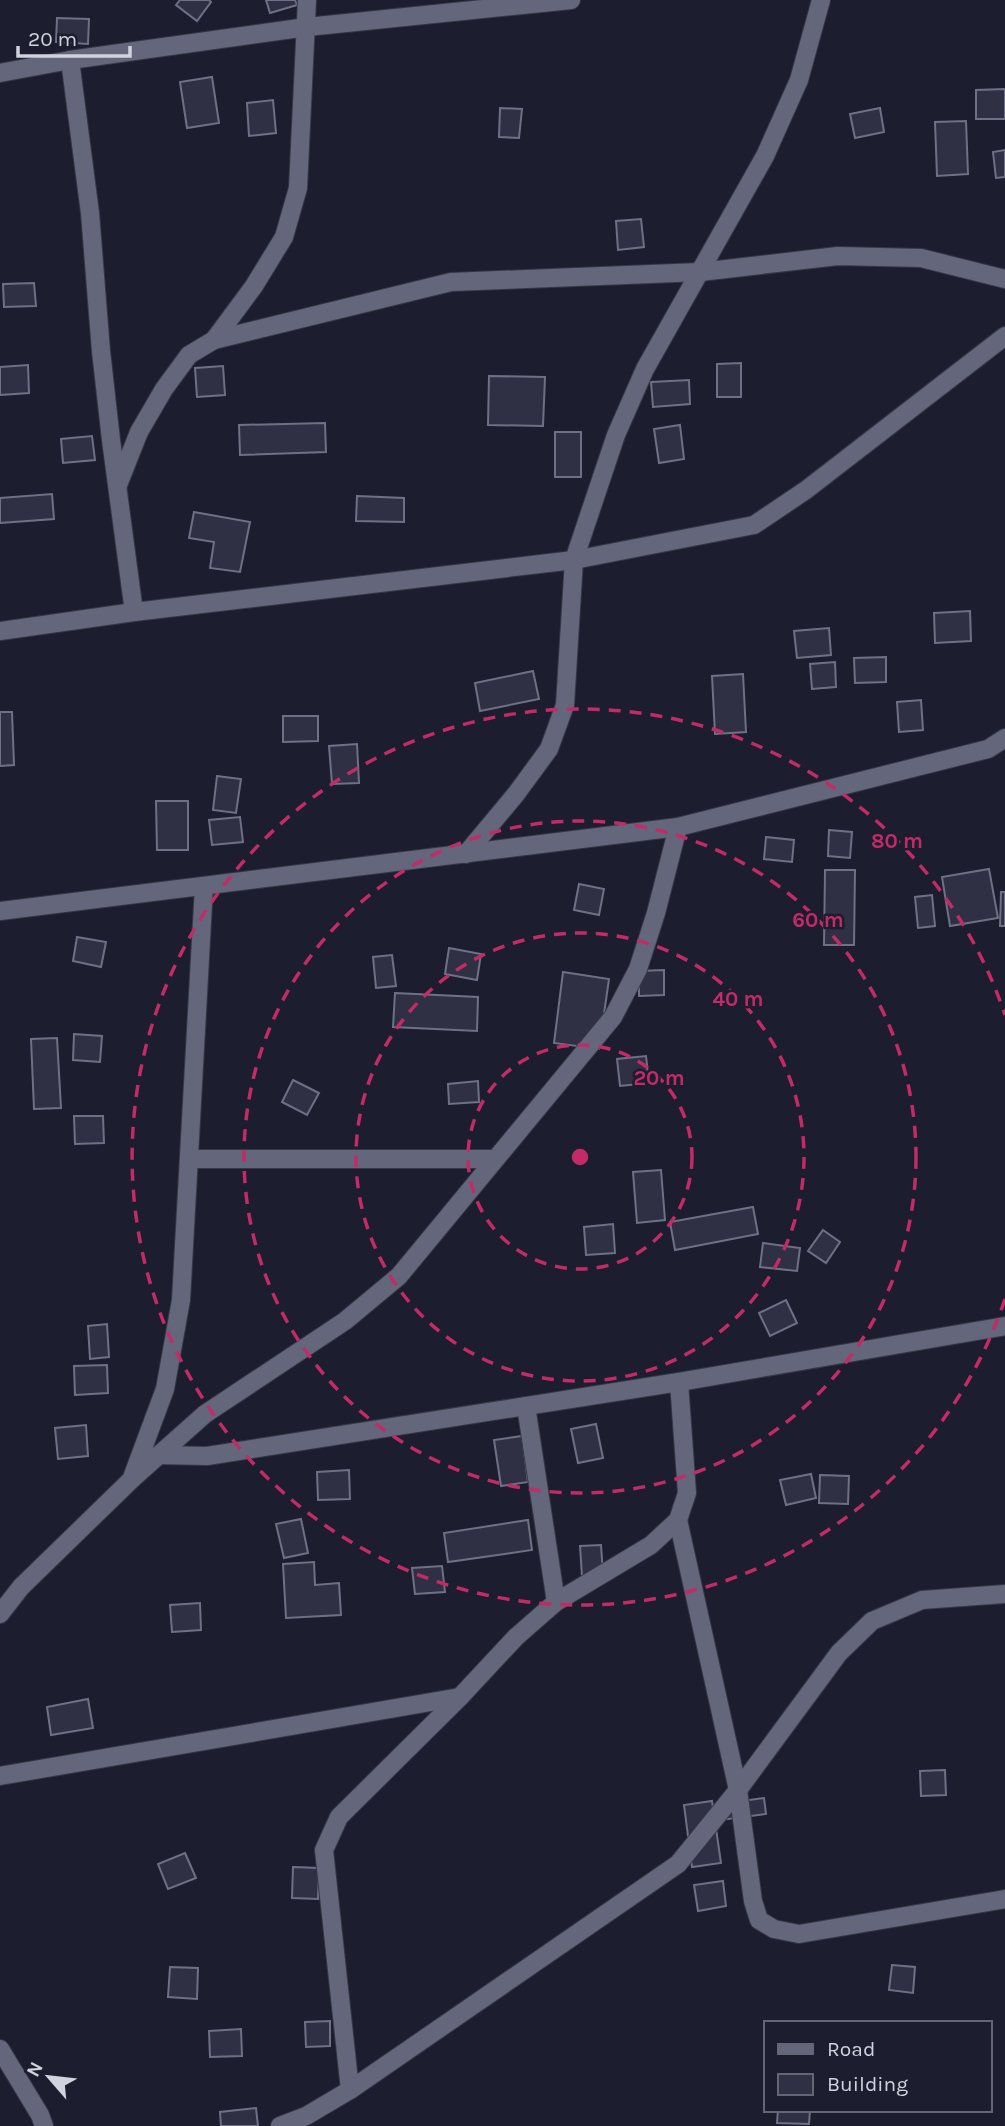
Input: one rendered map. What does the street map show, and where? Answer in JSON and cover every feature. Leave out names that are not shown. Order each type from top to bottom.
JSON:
[{"type":"street","points":[[214,340],[254,286],[284,237],[298,188],[307,0]]},
{"type":"street","points":[[0,73],[70,60],[307,27],[571,0]]},
{"type":"street","points":[[466,854],[549,749],[565,705],[574,560],[616,435],[645,369],[765,156],[799,80],[821,0]]},
{"type":"street","points":[[70,60],[90,213],[101,351],[134,612]]},
{"type":"street","points":[[117,488],[139,432],[163,389],[189,355],[214,340],[451,282],[700,272],[838,256],[921,258],[1005,279]]},
{"type":"street","points":[[0,631],[134,612],[574,560],[754,525],[806,490],[1005,336]]},
{"type":"street","points":[[0,911],[678,827],[996,749],[1005,738]]},
{"type":"street","points":[[0,1614],[21,1587],[132,1479],[205,1414],[345,1321],[399,1276],[613,1017],[638,969],[678,827]]},
{"type":"street","points":[[132,1479],[166,1389],[181,1300],[204,886]]},
{"type":"street","points":[[189,1159],[495,1159]]},
{"type":"street","points":[[158,1455],[207,1456],[679,1382],[1005,1326]]},
{"type":"street","points":[[350,2090],[324,1850],[339,1817],[460,1697],[516,1637],[556,1602],[651,1545],[678,1520],[687,1493],[679,1382]]},
{"type":"street","points":[[526,1406],[556,1602]]},
{"type":"street","points":[[678,1520],[738,1790],[753,1900],[759,1920],[774,1929],[799,1934],[1005,1899]]},
{"type":"street","points":[[279,2126],[306,2116],[350,2090],[678,1864],[738,1790],[839,1653],[872,1621],[922,1600],[1005,1594]]},
{"type":"street","points":[[0,1776],[460,1697]]},
{"type":"street","points":[[0,2049],[44,2126]]},
{"type":"building","points":[[180,0],[211,2],[197,21],[176,5]]},
{"type":"building","points":[[266,0],[295,0],[297,5],[270,13]]},
{"type":"building","points":[[57,18],[89,19],[88,44],[56,42]]},
{"type":"building","points":[[212,77],[219,123],[187,128],[180,82]]},
{"type":"building","points":[[1005,89],[1005,119],[976,119],[976,90]]},
{"type":"building","points":[[273,100],[276,133],[249,136],[247,103]]},
{"type":"building","points":[[500,108],[522,109],[519,138],[499,137]]},
{"type":"building","points":[[880,108],[884,132],[855,138],[850,114]]},
{"type":"building","points":[[966,121],[968,174],[937,176],[935,122]]},
{"type":"building","points":[[1005,150],[1005,177],[996,178],[993,152]]},
{"type":"building","points":[[641,219],[644,247],[618,250],[616,221]]},
{"type":"building","points":[[34,283],[36,306],[4,307],[3,284]]},
{"type":"building","points":[[741,363],[741,397],[717,397],[717,364]]},
{"type":"building","points":[[28,365],[29,393],[0,395],[0,367]]},
{"type":"building","points":[[223,366],[225,395],[197,397],[195,368]]},
{"type":"building","points":[[489,376],[545,377],[543,426],[488,425]]},
{"type":"building","points":[[689,380],[690,404],[653,407],[651,382]]},
{"type":"building","points":[[325,423],[326,452],[240,455],[239,425]]},
{"type":"building","points":[[680,425],[684,459],[659,463],[654,429]]},
{"type":"building","points":[[555,432],[581,432],[581,477],[555,477]]},
{"type":"building","points":[[92,436],[95,460],[63,463],[61,439]]},
{"type":"building","points":[[52,494],[54,519],[0,523],[0,498]]},
{"type":"building","points":[[357,496],[404,498],[404,522],[356,521]]},
{"type":"building","points":[[194,512],[250,522],[240,572],[210,568],[214,542],[189,538]]},
{"type":"building","points":[[970,611],[971,641],[935,643],[934,613]]},
{"type":"building","points":[[829,628],[831,655],[797,658],[794,631]]},
{"type":"building","points":[[886,657],[886,682],[855,683],[854,658]]},
{"type":"building","points":[[835,662],[836,687],[812,689],[810,664]]},
{"type":"building","points":[[533,671],[539,699],[480,711],[475,683]]},
{"type":"building","points":[[743,674],[746,732],[715,734],[712,676]]},
{"type":"building","points":[[921,700],[923,730],[899,732],[897,702]]},
{"type":"building","points":[[0,712],[12,712],[14,765],[0,766]]},
{"type":"building","points":[[283,716],[318,716],[318,741],[283,742]]},
{"type":"building","points":[[357,744],[359,783],[332,784],[329,746]]},
{"type":"building","points":[[217,776],[241,779],[236,813],[213,810]]},
{"type":"building","points":[[156,801],[188,801],[188,850],[157,850]]},
{"type":"building","points":[[240,817],[243,842],[212,845],[209,820]]},
{"type":"building","points":[[829,830],[852,832],[850,858],[828,856]]},
{"type":"building","points":[[766,837],[794,840],[792,862],[764,859]]},
{"type":"building","points":[[989,869],[998,918],[950,926],[942,877]]},
{"type":"building","points":[[825,870],[855,870],[854,945],[824,945]]},
{"type":"building","points":[[579,884],[604,889],[599,915],[574,910]]},
{"type":"building","points":[[1001,892],[1005,892],[1005,926],[1000,926]]},
{"type":"building","points":[[932,895],[935,926],[918,928],[915,897]]},
{"type":"building","points":[[77,937],[106,942],[101,967],[73,961]]},
{"type":"building","points":[[449,948],[481,954],[477,980],[445,974]]},
{"type":"building","points":[[392,955],[396,986],[376,988],[373,957]]},
{"type":"building","points":[[664,970],[664,995],[639,996],[639,971]]},
{"type":"building","points":[[563,972],[609,979],[599,1049],[554,1043]]},
{"type":"building","points":[[395,993],[478,997],[477,1031],[393,1027]]},
{"type":"building","points":[[74,1034],[102,1036],[100,1062],[73,1060]]},
{"type":"building","points":[[57,1038],[61,1108],[34,1109],[31,1039]]},
{"type":"building","points":[[646,1056],[649,1083],[620,1086],[617,1059]]},
{"type":"building","points":[[293,1080],[319,1093],[307,1115],[282,1102]]},
{"type":"building","points":[[478,1081],[479,1102],[449,1104],[448,1084]]},
{"type":"building","points":[[74,1116],[103,1116],[104,1143],[75,1144]]},
{"type":"building","points":[[661,1170],[665,1220],[637,1223],[633,1172]]},
{"type":"building","points":[[753,1207],[758,1234],[675,1250],[670,1222]]},
{"type":"building","points":[[613,1224],[615,1253],[586,1255],[584,1227]]},
{"type":"building","points":[[823,1230],[840,1242],[826,1263],[808,1251]]},
{"type":"building","points":[[763,1243],[800,1248],[797,1271],[760,1267]]},
{"type":"building","points":[[786,1300],[797,1323],[770,1336],[759,1313]]},
{"type":"building","points":[[107,1324],[109,1357],[90,1359],[88,1326]]},
{"type":"building","points":[[107,1365],[108,1393],[75,1395],[74,1366]]},
{"type":"building","points":[[596,1424],[603,1458],[578,1463],[571,1429]]},
{"type":"building","points":[[86,1425],[88,1456],[58,1459],[55,1428]]},
{"type":"building","points":[[522,1436],[528,1482],[501,1486],[494,1440]]},
{"type":"building","points":[[349,1470],[350,1499],[318,1500],[317,1472]]},
{"type":"building","points":[[811,1474],[816,1498],[786,1505],[780,1480]]},
{"type":"building","points":[[820,1475],[849,1476],[848,1504],[819,1503]]},
{"type":"building","points":[[301,1519],[308,1553],[284,1558],[276,1524]]},
{"type":"building","points":[[528,1520],[532,1550],[448,1562],[444,1533]]},
{"type":"building","points":[[601,1545],[603,1574],[582,1576],[580,1546]]},
{"type":"building","points":[[314,1562],[315,1585],[339,1583],[341,1615],[286,1618],[283,1564]]},
{"type":"building","points":[[442,1566],[445,1592],[415,1594],[412,1568]]},
{"type":"building","points":[[200,1603],[201,1630],[172,1632],[170,1605]]},
{"type":"building","points":[[88,1699],[93,1728],[51,1735],[47,1707]]},
{"type":"building","points":[[945,1770],[946,1795],[921,1796],[920,1771]]},
{"type":"building","points":[[764,1798],[766,1814],[721,1820],[719,1804]]},
{"type":"building","points":[[712,1801],[721,1863],[692,1867],[684,1805]]},
{"type":"building","points":[[185,1853],[196,1878],[168,1889],[158,1864]]},
{"type":"building","points":[[293,1867],[319,1868],[318,1899],[292,1898]]},
{"type":"building","points":[[723,1881],[726,1906],[698,1911],[694,1885]]},
{"type":"building","points":[[892,1965],[915,1967],[913,1993],[889,1990]]},
{"type":"building","points":[[170,1967],[198,1968],[197,1999],[168,1997]]},
{"type":"building","points":[[330,2021],[330,2046],[306,2047],[305,2022]]},
{"type":"building","points":[[241,2029],[242,2056],[210,2057],[209,2031]]},
{"type":"building","points":[[256,2108],[258,2126],[221,2126],[220,2112]]},
{"type":"building","points":[[778,2112],[810,2112],[809,2124],[777,2123]]}]
